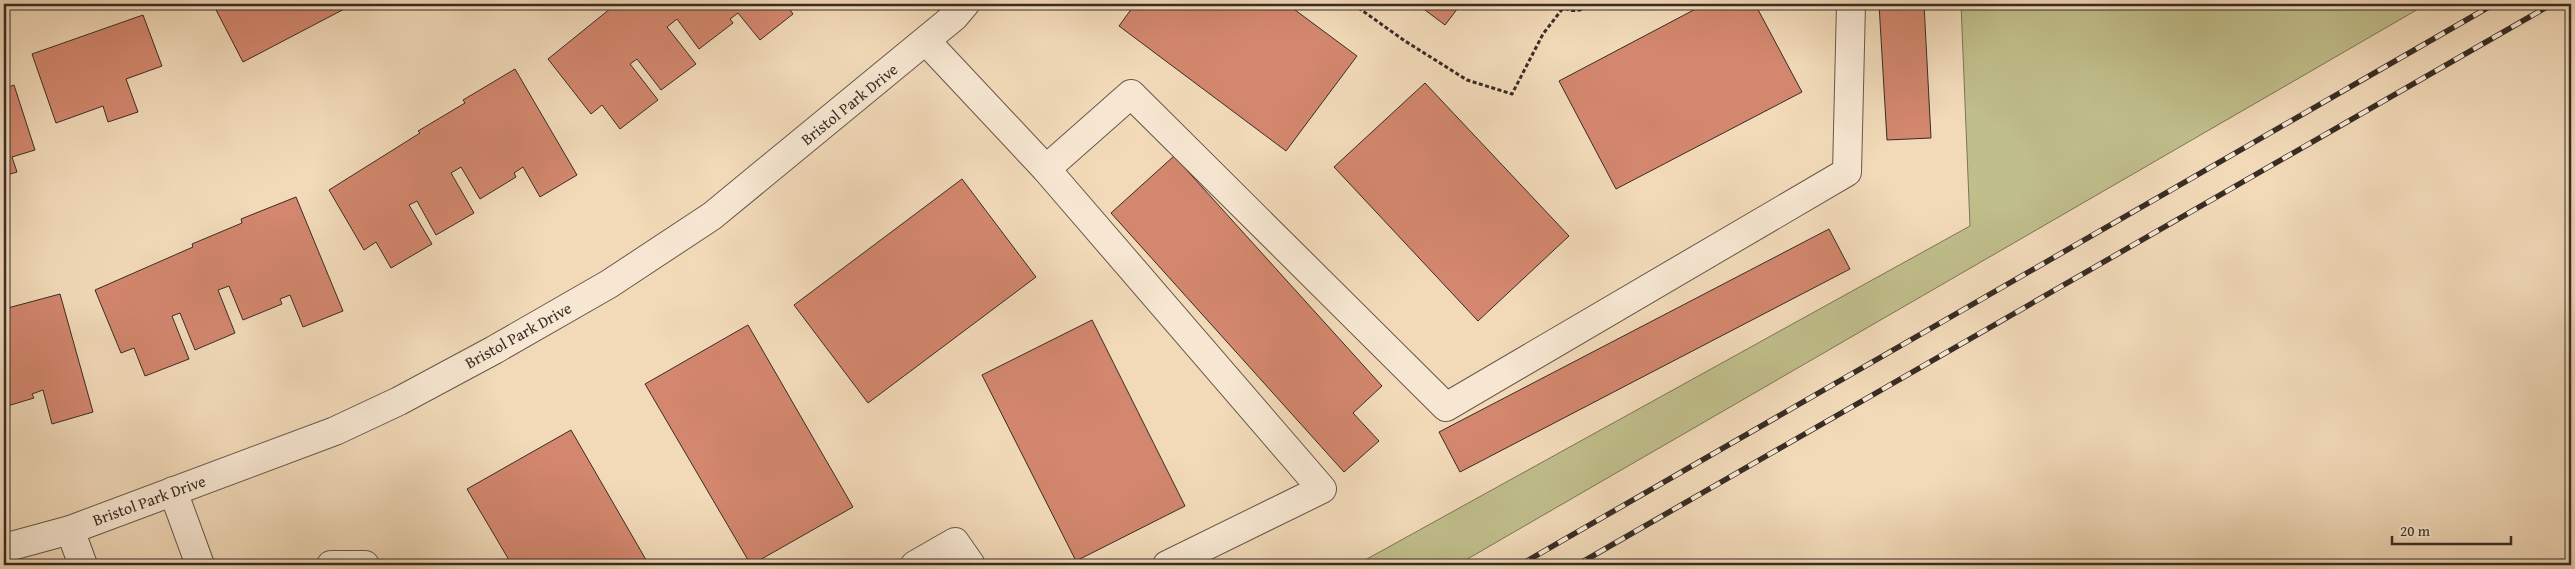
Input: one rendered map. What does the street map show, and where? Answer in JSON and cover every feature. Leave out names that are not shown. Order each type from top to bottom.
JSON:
[{"type":"street","name":"Bristol Park Drive","points":[[4,548],[70,530],[334,431],[399,401],[609,284],[712,216],[954,17],[965,4]]},
{"type":"street","points":[[1046,169],[1131,94],[1446,407],[1846,172],[1851,4]]},
{"type":"street","points":[[926,40],[1046,169],[1322,489],[1167,565]]},
{"type":"street","points":[[173,491],[200,565]]},
{"type":"street","points":[[70,530],[83,565]]},
{"type":"street","points":[[914,565],[955,542],[971,565]]},
{"type":"street","points":[[331,565],[365,565]]},
{"type":"path","points":[[1353,4],[1405,41],[1467,80],[1512,94],[1543,34],[1563,8]]},
{"type":"path","points":[[1560,4],[1563,8],[1578,11],[1593,4]]},
{"type":"shaded area","points":[[1961,4],[2427,4],[1457,565],[1356,565],[1970,226]]},
{"type":"building","points":[[213,4],[349,4],[350,6],[243,62]]},
{"type":"building","points":[[616,4],[786,4],[793,14],[760,40],[738,13],[730,19],[733,23],[699,49],[677,19],[667,27],[696,64],[661,90],[637,59],[630,64],[658,100],[620,129],[602,105],[591,114],[548,59]]},
{"type":"building","points":[[1135,4],[1287,4],[1357,56],[1286,151],[1119,26]]},
{"type":"building","points":[[1417,4],[1461,4],[1445,25]]},
{"type":"building","points":[[1705,4],[1755,4],[1802,92],[1616,189],[1559,81]]},
{"type":"building","points":[[1879,4],[1924,4],[1931,138],[1887,140]]},
{"type":"building","points":[[143,15],[162,66],[126,79],[138,112],[108,122],[103,106],[56,123],[32,54]]},
{"type":"building","points":[[515,69],[577,175],[540,197],[523,167],[514,173],[516,177],[480,199],[461,167],[451,173],[474,213],[436,235],[417,201],[409,205],[432,244],[391,268],[376,242],[364,250],[329,190],[420,133],[418,131],[465,103],[463,100]]},
{"type":"building","points":[[1425,83],[1569,236],[1478,321],[1334,167]]},
{"type":"building","points":[[14,85],[35,150],[12,157],[17,172],[4,176],[4,89]]},
{"type":"building","points":[[1174,156],[1382,386],[1353,413],[1379,441],[1344,472],[1111,213]]},
{"type":"building","points":[[962,179],[1036,277],[868,403],[794,305]]},
{"type":"building","points":[[296,197],[343,311],[303,327],[290,295],[280,299],[282,304],[243,320],[229,286],[218,290],[235,333],[195,350],[180,313],[172,316],[189,359],[145,376],[134,348],[121,353],[95,290],[193,247],[192,244],[242,223],[241,219]]},
{"type":"building","points":[[1829,229],[1850,269],[1460,472],[1439,432]]},
{"type":"building","points":[[60,294],[93,412],[52,424],[43,390],[32,394],[34,398],[4,407],[4,309]]},
{"type":"building","points":[[1092,320],[1185,506],[1076,561],[982,375]]},
{"type":"building","points":[[748,325],[853,507],[751,565],[645,384]]},
{"type":"building","points":[[571,430],[649,565],[512,565],[467,489]]},
{"type":"railway","points":[[1520,565],[2494,4]]},
{"type":"railway","points":[[1577,565],[2552,4]]}]
